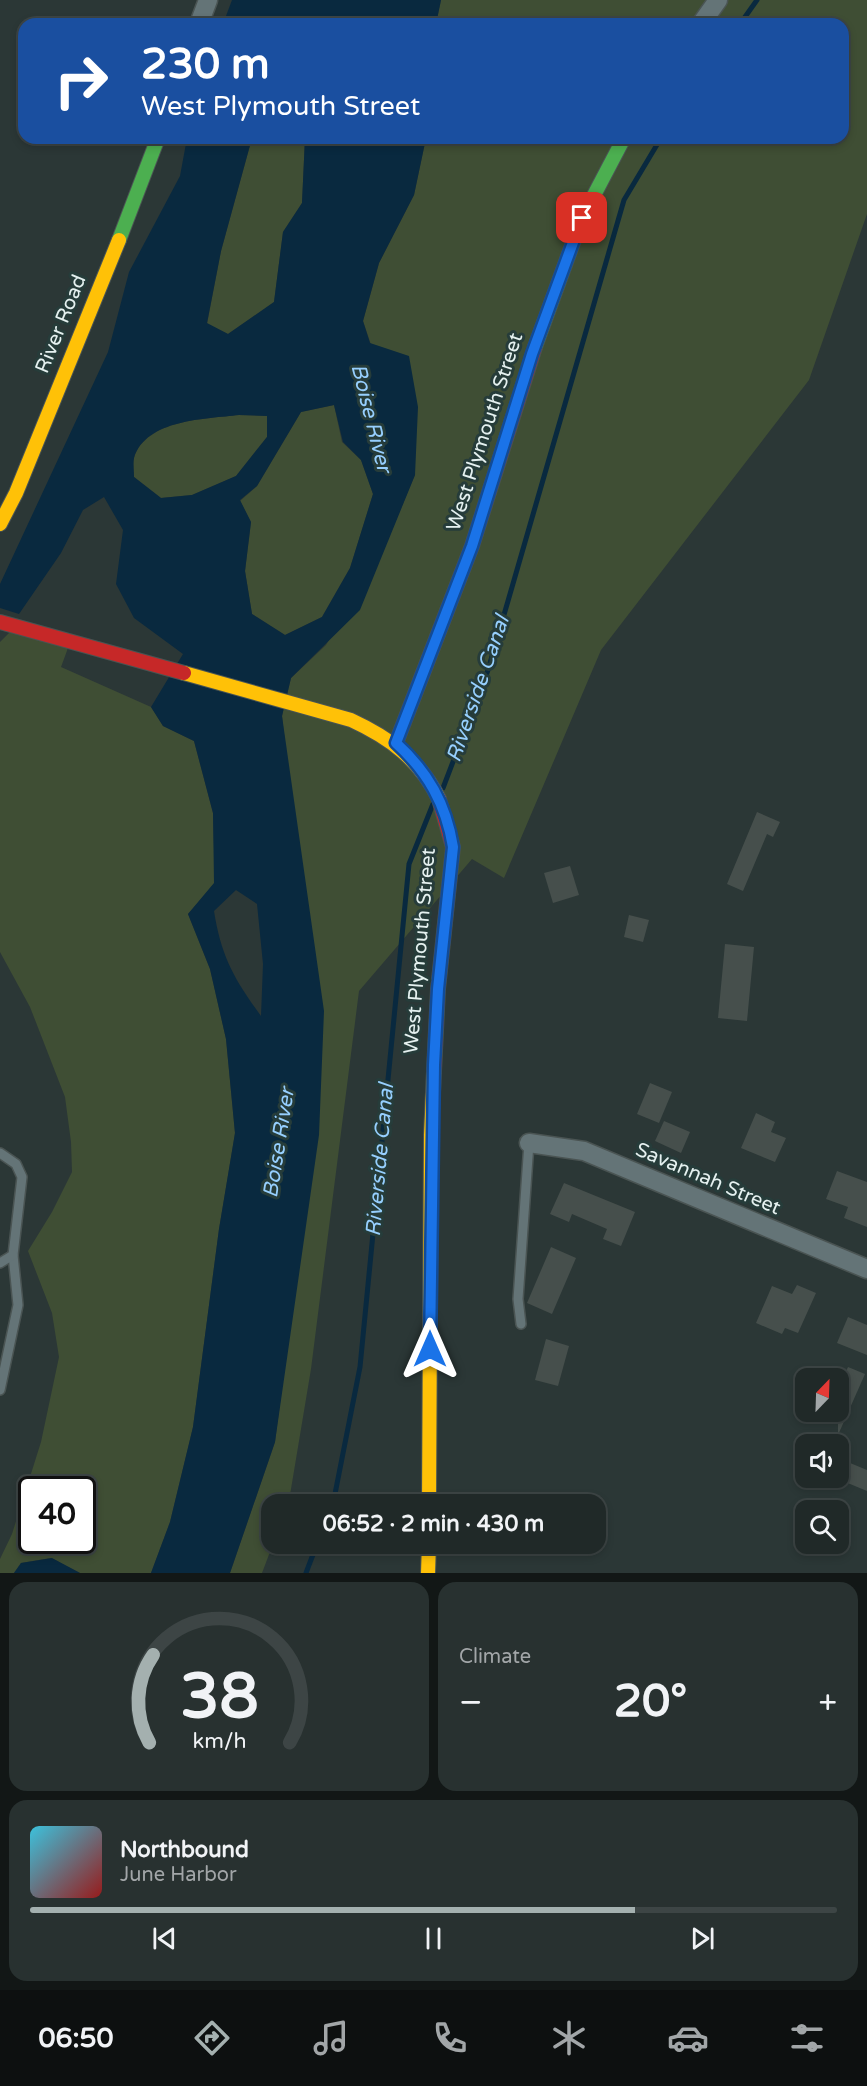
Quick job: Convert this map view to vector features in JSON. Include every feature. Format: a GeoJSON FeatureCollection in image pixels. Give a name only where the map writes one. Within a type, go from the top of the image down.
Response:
{"type":"FeatureCollection","features":[{"type":"Feature","properties":{"kind":"street"},"geometry":{"type":"LineString","coordinates":[[201,18],[208,0]]}},
{"type":"Feature","properties":{"kind":"street"},"geometry":{"type":"LineString","coordinates":[[705,18],[718,0]]}},
{"type":"Feature","properties":{"kind":"street","name":"River Road"},"geometry":{"type":"LineString","coordinates":[[0,524],[16,493],[93,307],[156,144]]}},
{"type":"Feature","properties":{"kind":"street","name":"West Plymouth Street"},"geometry":{"type":"LineString","coordinates":[[396,743],[472,546],[532,354],[582,218],[621,144]]}},
{"type":"Feature","properties":{"kind":"street","name":"West Plymouth Street"},"geometry":{"type":"LineString","coordinates":[[0,622],[351,720],[396,743],[418,763],[434,787],[444,809],[453,847],[438,989],[431,1136],[429,1494]]}},
{"type":"Feature","properties":{"kind":"street","name":"Savannah Street"},"geometry":{"type":"LineString","coordinates":[[529,1143],[584,1151],[867,1269]]}},
{"type":"Feature","properties":{"kind":"street"},"geometry":{"type":"LineString","coordinates":[[428,1573],[429,1554]]}},
{"type":"Feature","properties":{"kind":"lane"},"geometry":{"type":"LineString","coordinates":[[521,1324],[518,1299],[529,1143]]}},
{"type":"Feature","properties":{"kind":"lane"},"geometry":{"type":"LineString","coordinates":[[0,1153],[5,1154],[16,1164],[22,1177],[13,1255],[18,1305],[0,1390]]}},
{"type":"Feature","properties":{"kind":"lane"},"geometry":{"type":"LineString","coordinates":[[0,1263],[13,1255]]}},
{"type":"Feature","properties":{"kind":"green space"},"geometry":{"type":"Polygon","coordinates":[[[441,0],[867,0],[867,214],[809,380],[601,650],[504,878],[472,859],[359,991],[311,1369],[290,1494],[261,1494],[261,1554],[269,1554],[262,1573],[230,1573],[275,1442],[292,1309],[286,753],[282,716],[291,678],[326,645],[388,539],[415,475],[363,321],[379,263],[414,195],[425,144],[849,144],[849,18],[437,18],[441,0]]]}},
{"type":"Feature","properties":{"kind":"green space"},"geometry":{"type":"Polygon","coordinates":[[[250,144],[305,144],[302,203],[283,232],[274,302],[228,334],[207,324],[221,251],[250,144]]]}},
{"type":"Feature","properties":{"kind":"green space"},"geometry":{"type":"Polygon","coordinates":[[[334,405],[342,442],[361,460],[373,494],[350,568],[322,617],[285,635],[252,614],[245,571],[251,522],[240,501],[257,486],[301,412],[334,405]]]}},
{"type":"Feature","properties":{"kind":"green space"},"geometry":{"type":"Polygon","coordinates":[[[239,415],[268,416],[267,437],[236,476],[192,495],[161,498],[134,477],[134,458],[141,445],[151,435],[179,423],[239,415]]]}},
{"type":"Feature","properties":{"kind":"green space"},"geometry":{"type":"Polygon","coordinates":[[[10,632],[68,648],[61,667],[151,707],[163,726],[194,741],[213,813],[215,883],[188,914],[210,969],[226,1039],[235,1133],[219,1229],[193,1427],[170,1522],[151,1573],[80,1573],[51,1558],[21,1563],[14,1573],[0,1573],[0,1559],[18,1515],[18,1554],[96,1554],[96,1476],[30,1476],[41,1442],[59,1357],[52,1313],[28,1251],[52,1212],[72,1172],[71,1142],[65,1097],[30,1007],[0,952],[0,642],[10,632]]]}},
{"type":"Feature","properties":{"kind":"water"},"geometry":{"type":"Polygon","coordinates":[[[232,0],[441,0],[437,18],[225,18],[232,0]]]}},
{"type":"Feature","properties":{"kind":"water","name":"Boise River"},"geometry":{"type":"Polygon","coordinates":[[[186,144],[250,144],[221,251],[207,323],[228,334],[274,302],[283,232],[302,203],[305,144],[425,144],[414,195],[379,263],[363,321],[370,343],[409,356],[418,407],[415,475],[360,610],[291,678],[282,716],[324,1011],[319,1135],[275,1442],[230,1573],[151,1573],[170,1522],[193,1427],[219,1229],[235,1133],[226,1039],[210,969],[188,914],[214,883],[213,813],[194,741],[163,726],[151,707],[183,654],[134,618],[116,584],[123,530],[104,497],[83,510],[61,553],[19,614],[0,608],[0,584],[108,352],[129,272],[180,176],[186,144]],[[334,405],[301,412],[257,486],[240,500],[251,522],[245,571],[252,614],[285,635],[322,617],[350,568],[373,494],[361,460],[343,442],[334,405]],[[239,415],[194,420],[164,428],[151,435],[141,445],[134,458],[134,477],[161,498],[192,495],[236,476],[267,437],[267,416],[239,415]],[[236,890],[214,911],[217,927],[230,966],[261,1016],[263,964],[257,904],[236,890]]]}},
{"type":"Feature","properties":{"kind":"water"},"geometry":{"type":"Polygon","coordinates":[[[52,1558],[80,1573],[14,1573],[21,1563],[52,1558]]]}},
{"type":"Feature","properties":{"kind":"building"},"geometry":{"type":"Polygon","coordinates":[[[757,812],[780,822],[773,837],[767,834],[743,891],[727,884],[757,812]]]}},
{"type":"Feature","properties":{"kind":"building"},"geometry":{"type":"Polygon","coordinates":[[[570,866],[579,895],[553,903],[544,873],[570,866]]]}},
{"type":"Feature","properties":{"kind":"building"},"geometry":{"type":"Polygon","coordinates":[[[629,915],[649,920],[643,942],[624,937],[629,915]]]}},
{"type":"Feature","properties":{"kind":"building"},"geometry":{"type":"Polygon","coordinates":[[[725,944],[754,947],[747,1021],[718,1018],[725,944]]]}},
{"type":"Feature","properties":{"kind":"building"},"geometry":{"type":"Polygon","coordinates":[[[650,1083],[672,1092],[659,1123],[637,1114],[650,1083]]]}},
{"type":"Feature","properties":{"kind":"building"},"geometry":{"type":"Polygon","coordinates":[[[756,1113],[775,1122],[771,1132],[786,1138],[775,1162],[741,1148],[756,1113]]]}},
{"type":"Feature","properties":{"kind":"building"},"geometry":{"type":"Polygon","coordinates":[[[664,1121],[690,1132],[681,1153],[655,1141],[664,1121]]]}},
{"type":"Feature","properties":{"kind":"building"},"geometry":{"type":"Polygon","coordinates":[[[837,1171],[867,1182],[867,1227],[844,1218],[848,1207],[826,1199],[837,1171]]]}},
{"type":"Feature","properties":{"kind":"building"},"geometry":{"type":"Polygon","coordinates":[[[564,1183],[635,1212],[621,1246],[603,1239],[607,1229],[572,1214],[569,1222],[550,1214],[564,1183]]]}},
{"type":"Feature","properties":{"kind":"building"},"geometry":{"type":"Polygon","coordinates":[[[551,1247],[576,1258],[552,1314],[527,1303],[551,1247]]]}},
{"type":"Feature","properties":{"kind":"building"},"geometry":{"type":"Polygon","coordinates":[[[797,1285],[816,1293],[798,1333],[785,1328],[782,1334],[756,1323],[772,1286],[792,1294],[797,1285]]]}},
{"type":"Feature","properties":{"kind":"building"},"geometry":{"type":"Polygon","coordinates":[[[848,1317],[867,1325],[867,1355],[837,1343],[848,1317]]]}},
{"type":"Feature","properties":{"kind":"building"},"geometry":{"type":"Polygon","coordinates":[[[546,1339],[569,1346],[558,1386],[535,1380],[546,1339]]]}},
{"type":"Feature","properties":{"kind":"building"},"geometry":{"type":"Polygon","coordinates":[[[848,1367],[865,1374],[849,1410],[849,1368],[848,1367]]]}},
{"type":"Feature","properties":{"kind":"building"},"geometry":{"type":"Polygon","coordinates":[[[838,1422],[844,1422],[838,1434],[838,1422]]]}},
{"type":"Feature","properties":{"kind":"building"},"geometry":{"type":"Polygon","coordinates":[[[849,1463],[867,1470],[867,1491],[849,1484],[849,1463]]]}},
{"type":"Feature","properties":{"kind":"waterway","name":"Riverside Canal"},"geometry":{"type":"LineString","coordinates":[[744,18],[757,0]]}},
{"type":"Feature","properties":{"kind":"waterway","name":"Riverside Canal"},"geometry":{"type":"LineString","coordinates":[[443,788],[488,670],[624,200],[657,144]]}},
{"type":"Feature","properties":{"kind":"waterway","name":"Riverside Canal"},"geometry":{"type":"LineString","coordinates":[[335,1494],[360,1367],[409,864],[433,804]]}},
{"type":"Feature","properties":{"kind":"waterway","name":"Riverside Canal"},"geometry":{"type":"LineString","coordinates":[[306,1573],[313,1554]]}},
{"type":"Feature","properties":{"kind":"traffic: fast"},"geometry":{"type":"LineString","coordinates":[[119,240],[156,144]]}},
{"type":"Feature","properties":{"kind":"traffic: fast"},"geometry":{"type":"LineString","coordinates":[[535,347],[582,218],[621,144]]}},
{"type":"Feature","properties":{"kind":"traffic: slow"},"geometry":{"type":"LineString","coordinates":[[0,524],[16,493],[119,240]]}},
{"type":"Feature","properties":{"kind":"traffic: slow"},"geometry":{"type":"LineString","coordinates":[[184,673],[351,720],[379,734],[402,752],[423,773],[439,799]]}},
{"type":"Feature","properties":{"kind":"traffic: slow"},"geometry":{"type":"LineString","coordinates":[[429,1494],[431,1135],[434,1071]]}},
{"type":"Feature","properties":{"kind":"traffic: slow"},"geometry":{"type":"LineString","coordinates":[[428,1573],[429,1554]]}},
{"type":"Feature","properties":{"kind":"traffic: jam"},"geometry":{"type":"LineString","coordinates":[[396,743],[472,546],[535,347]]}},
{"type":"Feature","properties":{"kind":"traffic: jam"},"geometry":{"type":"LineString","coordinates":[[0,622],[184,673]]}},
{"type":"Feature","properties":{"kind":"traffic: jam"},"geometry":{"type":"LineString","coordinates":[[434,1071],[438,989],[453,847],[439,799]]}},
{"type":"Feature","properties":{"kind":"route"},"geometry":{"type":"LineString","coordinates":[[430,1349],[431,1136],[434,1065],[438,989],[453,847],[450,826],[434,787],[418,763],[396,743],[472,546],[532,354],[582,218]]}}]}
